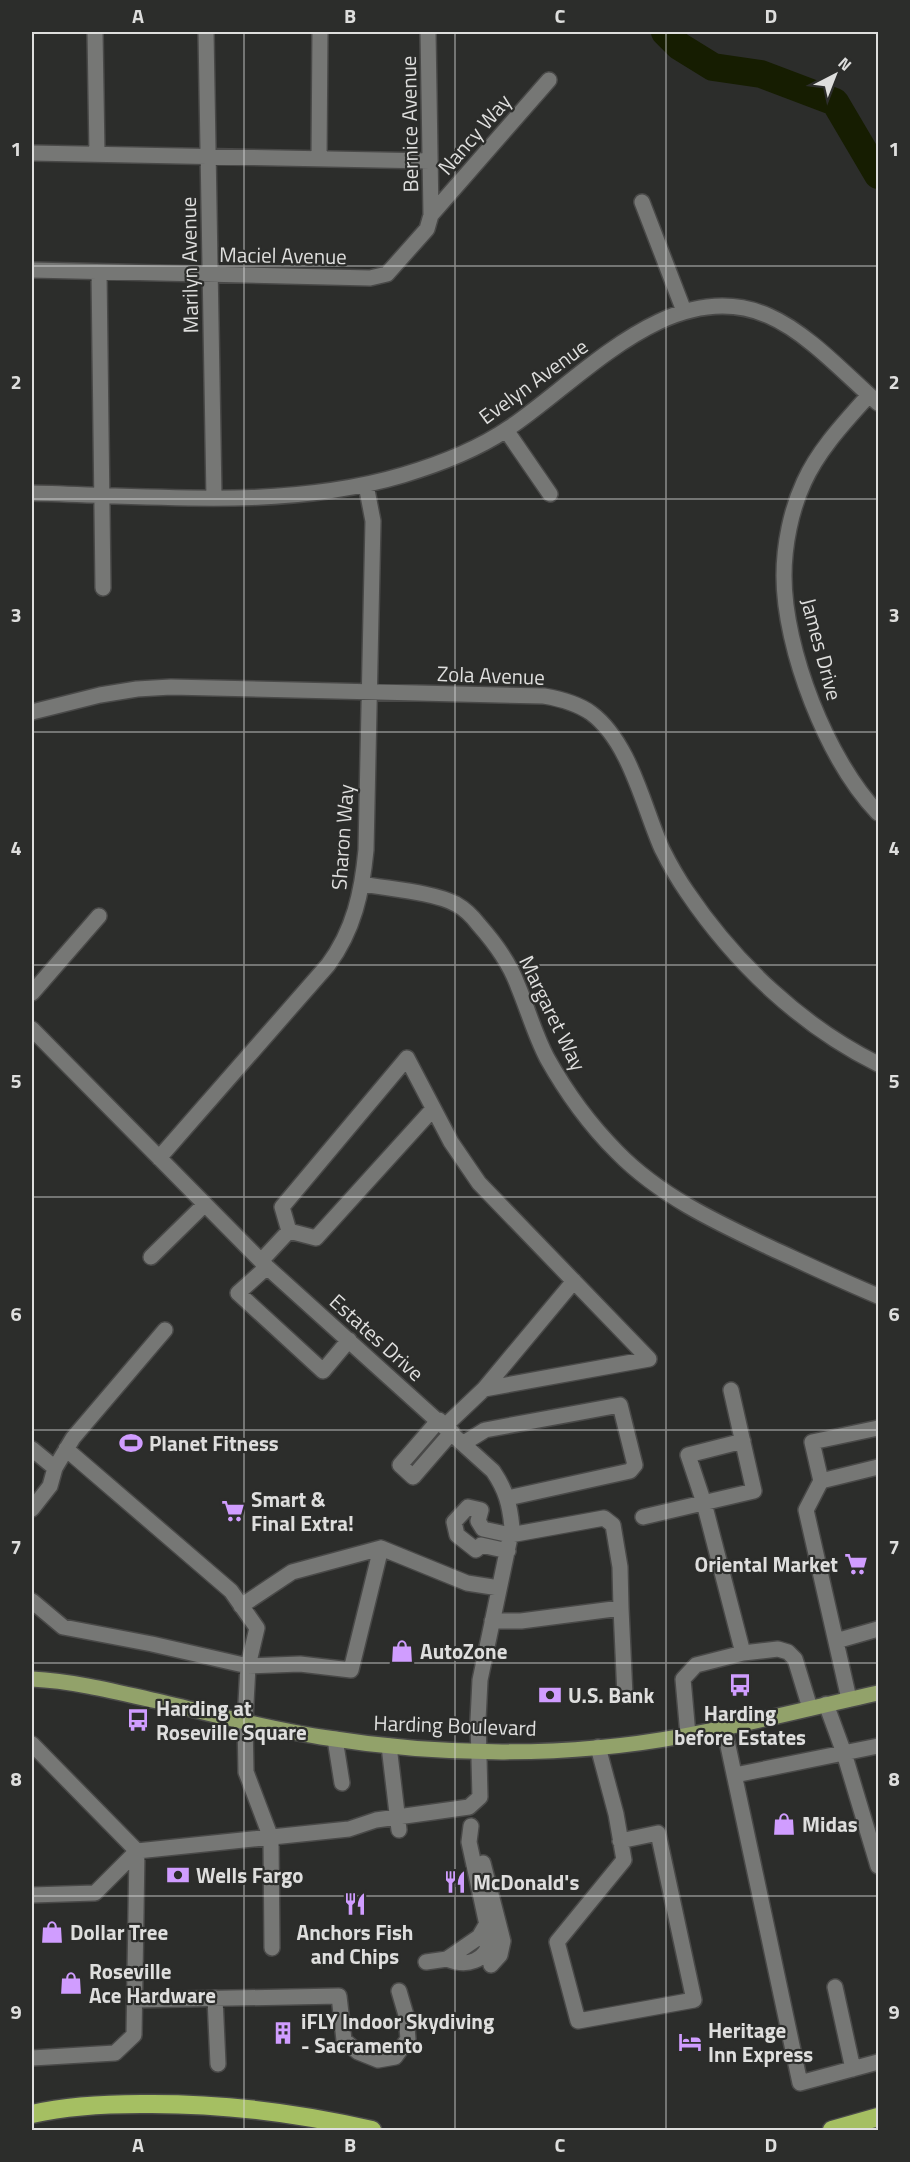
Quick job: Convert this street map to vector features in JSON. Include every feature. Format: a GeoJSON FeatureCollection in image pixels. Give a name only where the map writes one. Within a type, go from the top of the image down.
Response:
{"type":"FeatureCollection","features":[{"type":"Feature","properties":{"kind":"highway"},"geometry":{"type":"LineString","coordinates":[[32,2114],[90,2105],[204,2104],[297,2114],[372,2130]]}},
{"type":"Feature","properties":{"kind":"highway"},"geometry":{"type":"LineString","coordinates":[[832,2130],[879,2117]]}},
{"type":"Feature","properties":{"kind":"main road","name":"Harding Boulevard"},"geometry":{"type":"LineString","coordinates":[[32,1679],[90,1685],[335,1739],[389,1746],[512,1751],[598,1747],[688,1735],[879,1693]]}},
{"type":"Feature","properties":{"kind":"street"},"geometry":{"type":"LineString","coordinates":[[95,32],[97,154]]}},
{"type":"Feature","properties":{"kind":"street","name":"Marilyn Avenue"},"geometry":{"type":"LineString","coordinates":[[206,32],[214,497]]}},
{"type":"Feature","properties":{"kind":"street"},"geometry":{"type":"LineString","coordinates":[[319,159],[320,32]]}},
{"type":"Feature","properties":{"kind":"street","name":"Bernice Avenue"},"geometry":{"type":"LineString","coordinates":[[428,32],[431,215]]}},
{"type":"Feature","properties":{"kind":"street","name":"Nancy Way"},"geometry":{"type":"LineString","coordinates":[[431,215],[549,81]]}},
{"type":"Feature","properties":{"kind":"street"},"geometry":{"type":"LineString","coordinates":[[32,153],[430,161]]}},
{"type":"Feature","properties":{"kind":"street"},"geometry":{"type":"LineString","coordinates":[[642,202],[684,310]]}},
{"type":"Feature","properties":{"kind":"street","name":"Maciel Avenue"},"geometry":{"type":"LineString","coordinates":[[32,270],[370,278],[387,274],[427,229],[431,215]]}},
{"type":"Feature","properties":{"kind":"street"},"geometry":{"type":"LineString","coordinates":[[99,272],[103,588]]}},
{"type":"Feature","properties":{"kind":"street","name":"Evelyn Avenue"},"geometry":{"type":"LineString","coordinates":[[32,493],[272,496],[366,485],[441,463],[506,430],[536,410],[612,350],[684,310],[712,305],[741,307],[769,316],[796,331],[874,399]]}},
{"type":"Feature","properties":{"kind":"street","name":"James Drive"},"geometry":{"type":"LineString","coordinates":[[874,399],[841,426],[819,456],[804,483],[793,513],[786,544],[784,576],[787,610],[794,645],[818,717],[850,778],[879,813]]}},
{"type":"Feature","properties":{"kind":"street"},"geometry":{"type":"LineString","coordinates":[[506,430],[550,494]]}},
{"type":"Feature","properties":{"kind":"street","name":"Sharon Way"},"geometry":{"type":"LineString","coordinates":[[159,1158],[328,965],[341,947],[355,916],[363,884],[366,850],[373,521],[366,485]]}},
{"type":"Feature","properties":{"kind":"street","name":"Zola Avenue"},"geometry":{"type":"LineString","coordinates":[[32,712],[100,695],[171,687],[544,696],[571,702],[590,713],[607,728],[622,751],[663,850],[687,891],[713,928],[742,962],[777,995],[822,1029],[879,1064]]}},
{"type":"Feature","properties":{"kind":"street","name":"Margaret Way"},"geometry":{"type":"LineString","coordinates":[[363,884],[433,896],[456,904],[472,917],[510,968],[547,1057],[570,1095],[594,1128],[619,1154],[651,1181],[716,1222],[879,1296]]}},
{"type":"Feature","properties":{"kind":"street"},"geometry":{"type":"LineString","coordinates":[[32,993],[99,916]]}},
{"type":"Feature","properties":{"kind":"street","name":"Estates Drive"},"geometry":{"type":"LineString","coordinates":[[32,1029],[264,1264],[450,1430],[493,1471],[504,1486],[512,1528],[480,1680],[478,1750],[480,1797],[469,1807]]}},
{"type":"Feature","properties":{"kind":"street"},"geometry":{"type":"LineString","coordinates":[[289,1231],[282,1207],[407,1058],[451,1142],[479,1183],[649,1359],[484,1389]]}},
{"type":"Feature","properties":{"kind":"street"},"geometry":{"type":"LineString","coordinates":[[289,1231],[316,1238],[433,1109]]}},
{"type":"Feature","properties":{"kind":"street"},"geometry":{"type":"LineString","coordinates":[[151,1257],[205,1204]]}},
{"type":"Feature","properties":{"kind":"street"},"geometry":{"type":"LineString","coordinates":[[289,1231],[238,1293],[323,1371],[349,1340]]}},
{"type":"Feature","properties":{"kind":"street"},"geometry":{"type":"LineString","coordinates":[[450,1430],[574,1281]]}},
{"type":"Feature","properties":{"kind":"street"},"geometry":{"type":"LineString","coordinates":[[32,1509],[50,1486],[55,1468],[73,1438],[165,1330]]}},
{"type":"Feature","properties":{"kind":"street"},"geometry":{"type":"LineString","coordinates":[[644,1516],[754,1491],[731,1390]]}},
{"type":"Feature","properties":{"kind":"street"},"geometry":{"type":"LineString","coordinates":[[450,1430],[485,1431],[620,1405],[635,1466],[630,1471],[508,1498]]}},
{"type":"Feature","properties":{"kind":"street"},"geometry":{"type":"LineString","coordinates":[[849,1699],[806,1510],[821,1481],[812,1442],[879,1428]]}},
{"type":"Feature","properties":{"kind":"street"},"geometry":{"type":"LineString","coordinates":[[743,1440],[688,1455],[704,1503],[743,1653]]}},
{"type":"Feature","properties":{"kind":"street"},"geometry":{"type":"LineString","coordinates":[[32,1449],[55,1468]]}},
{"type":"Feature","properties":{"kind":"street"},"geometry":{"type":"LineString","coordinates":[[66,1449],[231,1591],[257,1628],[248,1666],[245,1721],[246,1772],[271,1838],[272,1948]]}},
{"type":"Feature","properties":{"kind":"street"},"geometry":{"type":"LineString","coordinates":[[821,1481],[879,1467]]}},
{"type":"Feature","properties":{"kind":"street"},"geometry":{"type":"LineString","coordinates":[[509,1543],[604,1518],[613,1525],[620,1567],[625,1696]]}},
{"type":"Feature","properties":{"kind":"street"},"geometry":{"type":"LineString","coordinates":[[241,1606],[292,1572],[381,1548],[467,1583],[499,1588]]}},
{"type":"Feature","properties":{"kind":"street"},"geometry":{"type":"LineString","coordinates":[[32,1601],[63,1627],[248,1666],[300,1664],[351,1670],[381,1548]]}},
{"type":"Feature","properties":{"kind":"street"},"geometry":{"type":"LineString","coordinates":[[492,1621],[521,1622],[621,1608]]}},
{"type":"Feature","properties":{"kind":"street"},"geometry":{"type":"LineString","coordinates":[[836,1641],[879,1629]]}},
{"type":"Feature","properties":{"kind":"street"},"geometry":{"type":"LineString","coordinates":[[688,1735],[683,1679],[687,1672],[696,1665],[743,1653],[778,1649],[788,1652],[795,1659],[810,1708]]}},
{"type":"Feature","properties":{"kind":"street"},"geometry":{"type":"LineString","coordinates":[[826,1704],[844,1753],[879,1866]]}},
{"type":"Feature","properties":{"kind":"street"},"geometry":{"type":"LineString","coordinates":[[724,1727],[800,2083],[879,2062]]}},
{"type":"Feature","properties":{"kind":"street"},"geometry":{"type":"LineString","coordinates":[[335,1739],[342,1783]]}},
{"type":"Feature","properties":{"kind":"street"},"geometry":{"type":"LineString","coordinates":[[32,1744],[137,1851],[134,2035],[115,2053],[32,2058]]}},
{"type":"Feature","properties":{"kind":"street"},"geometry":{"type":"LineString","coordinates":[[389,1746],[398,1824]]}},
{"type":"Feature","properties":{"kind":"street"},"geometry":{"type":"LineString","coordinates":[[735,1775],[879,1746]]}},
{"type":"Feature","properties":{"kind":"street"},"geometry":{"type":"LineString","coordinates":[[598,1747],[616,1814],[620,1840],[624,1860],[557,1942],[578,2021],[694,2000],[658,1833],[620,1840]]}},
{"type":"Feature","properties":{"kind":"street"},"geometry":{"type":"LineString","coordinates":[[32,1895],[95,1893],[137,1851],[350,1829],[376,1820],[398,1824],[469,1807],[471,1826],[469,1842],[490,1939],[489,1947],[485,1955],[477,1961],[458,1964],[447,1959],[426,1962]]}},
{"type":"Feature","properties":{"kind":"street"},"geometry":{"type":"LineString","coordinates":[[471,1826],[479,1846],[503,1941],[500,1955],[491,1965]]}},
{"type":"Feature","properties":{"kind":"street"},"geometry":{"type":"LineString","coordinates":[[835,1987],[853,2069]]}},
{"type":"Feature","properties":{"kind":"street"},"geometry":{"type":"LineString","coordinates":[[134,2000],[339,1996],[344,2040],[358,2052],[378,2060],[395,2057],[408,2039],[406,2015],[399,1991]]}},
{"type":"Feature","properties":{"kind":"street"},"geometry":{"type":"LineString","coordinates":[[215,1998],[218,2064]]}},
{"type":"Feature","properties":{"kind":"waterway"},"geometry":{"type":"LineString","coordinates":[[665,32],[679,46],[713,67],[761,74],[835,102],[878,175]]}},
{"type":"Feature","properties":{"kind":"place","name":"Planet Fitness"},"geometry":{"type":"Point","coordinates":[131,1443]}},
{"type":"Feature","properties":{"kind":"place","name":"Smart & Final Extra!"},"geometry":{"type":"Point","coordinates":[233,1511]}},
{"type":"Feature","properties":{"kind":"place","name":"Oriental Market"},"geometry":{"type":"Point","coordinates":[856,1564]}},
{"type":"Feature","properties":{"kind":"place","name":"AutoZone"},"geometry":{"type":"Point","coordinates":[402,1651]}},
{"type":"Feature","properties":{"kind":"place","name":"Harding before Estates"},"geometry":{"type":"Point","coordinates":[740,1685]}},
{"type":"Feature","properties":{"kind":"place","name":"U.S. Bank"},"geometry":{"type":"Point","coordinates":[550,1695]}},
{"type":"Feature","properties":{"kind":"place","name":"Harding at Roseville Square"},"geometry":{"type":"Point","coordinates":[138,1720]}},
{"type":"Feature","properties":{"kind":"place","name":"Midas"},"geometry":{"type":"Point","coordinates":[784,1824]}},
{"type":"Feature","properties":{"kind":"place","name":"Wells Fargo"},"geometry":{"type":"Point","coordinates":[178,1875]}},
{"type":"Feature","properties":{"kind":"place","name":"McDonald's"},"geometry":{"type":"Point","coordinates":[455,1882]}},
{"type":"Feature","properties":{"kind":"place","name":"Anchors Fish and Chips"},"geometry":{"type":"Point","coordinates":[355,1904]}},
{"type":"Feature","properties":{"kind":"place","name":"Dollar Tree"},"geometry":{"type":"Point","coordinates":[52,1932]}},
{"type":"Feature","properties":{"kind":"place","name":"Roseville Ace Hardware"},"geometry":{"type":"Point","coordinates":[71,1983]}},
{"type":"Feature","properties":{"kind":"place","name":"iFLY Indoor Skydiving - Sacramento"},"geometry":{"type":"Point","coordinates":[283,2033]}},
{"type":"Feature","properties":{"kind":"place","name":"Heritage Inn Express"},"geometry":{"type":"Point","coordinates":[690,2042]}}]}
